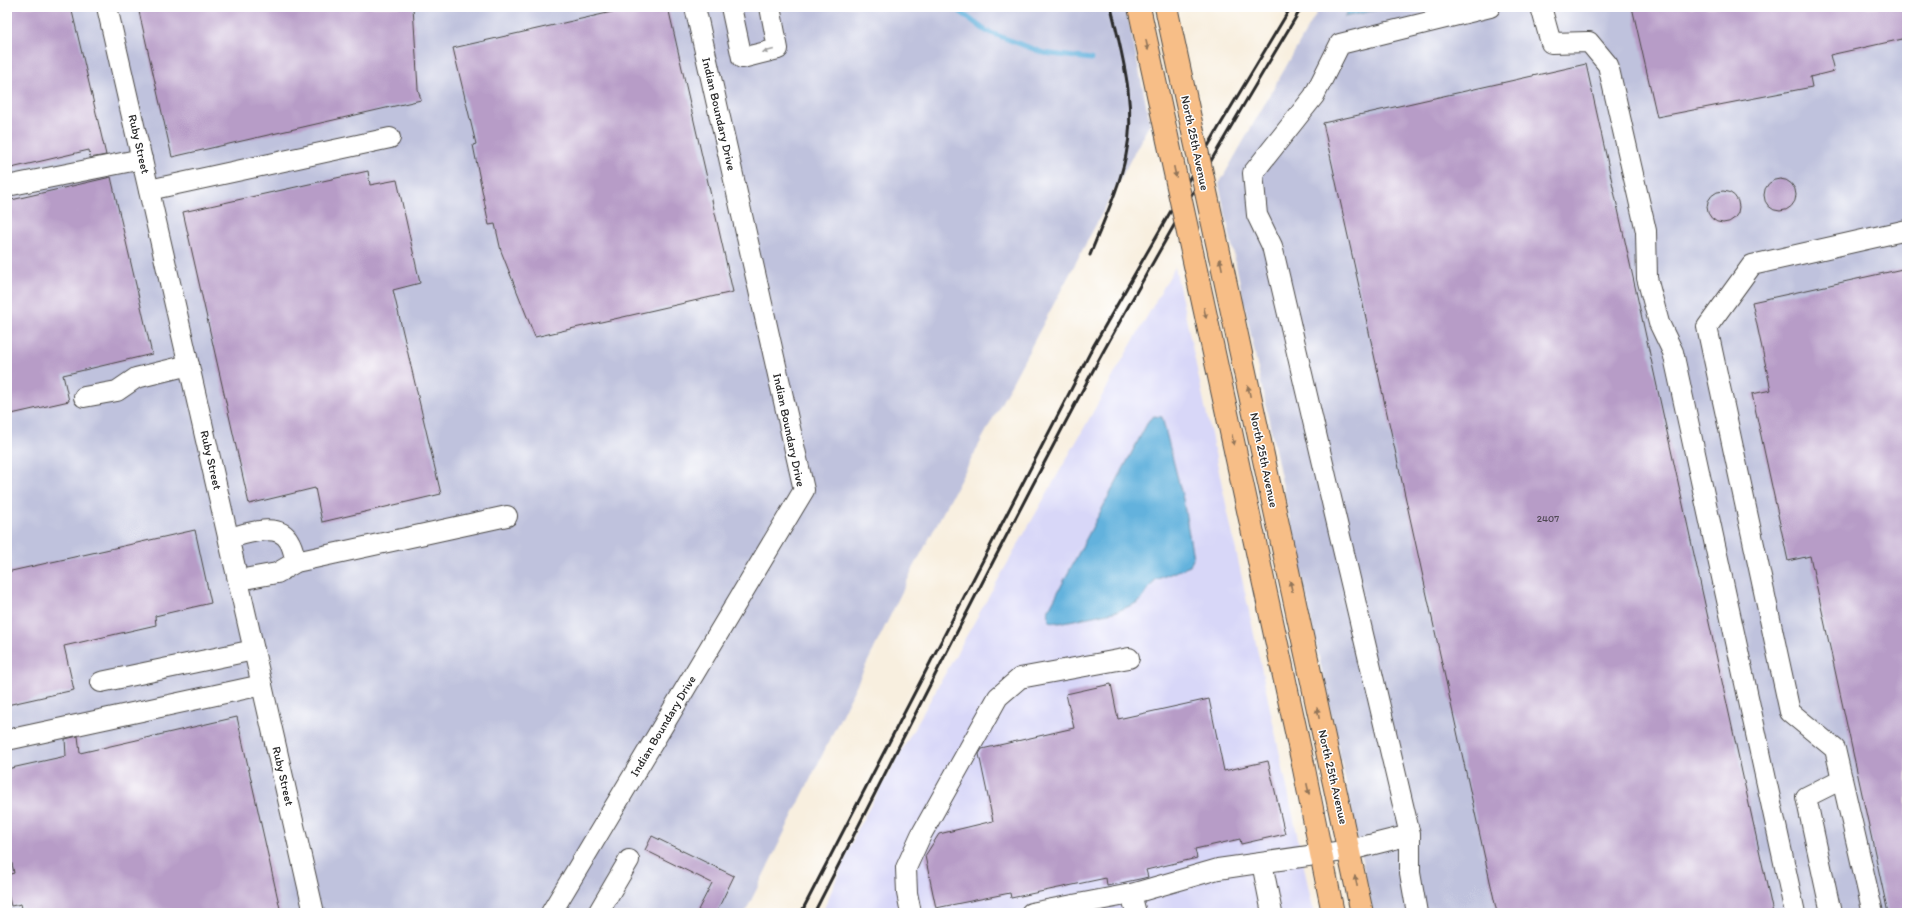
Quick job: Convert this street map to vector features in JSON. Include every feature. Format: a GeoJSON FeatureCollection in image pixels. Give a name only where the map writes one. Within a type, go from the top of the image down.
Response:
{"type":"FeatureCollection","features":[{"type":"Feature","properties":{"kind":"main road"},"geometry":{"type":"LineString","coordinates":[[1139,7],[1322,853],[1333,913]]}},
{"type":"Feature","properties":{"kind":"main road","name":"North 25th Avenue"},"geometry":{"type":"LineString","coordinates":[[1166,7],[1350,850],[1362,913]]}},
{"type":"Feature","properties":{"kind":"street","name":"Ruby Street"},"geometry":{"type":"LineString","coordinates":[[107,7],[314,913]]}},
{"type":"Feature","properties":{"kind":"street","name":"Indian Boundary Drive"},"geometry":{"type":"LineString","coordinates":[[551,913],[804,490],[695,7]]}},
{"type":"Feature","properties":{"kind":"street"},"geometry":{"type":"LineString","coordinates":[[730,7],[742,58],[778,49],[770,7]]}},
{"type":"Feature","properties":{"kind":"street"},"geometry":{"type":"LineString","coordinates":[[1417,913],[1410,873],[1410,835],[1272,246],[1257,215],[1253,173],[1314,96],[1340,44],[1490,7]]}},
{"type":"Feature","properties":{"kind":"street"},"geometry":{"type":"LineString","coordinates":[[1541,7],[1551,43],[1589,42],[1608,65],[1646,231],[1648,278],[1659,323],[1673,352],[1795,913]]}},
{"type":"Feature","properties":{"kind":"street"},"geometry":{"type":"LineString","coordinates":[[149,190],[390,138]]}},
{"type":"Feature","properties":{"kind":"street"},"geometry":{"type":"LineString","coordinates":[[7,186],[142,159]]}},
{"type":"Feature","properties":{"kind":"street"},"geometry":{"type":"LineString","coordinates":[[1873,913],[1835,749],[1790,712],[1707,327],[1752,265],[1907,230]]}},
{"type":"Feature","properties":{"kind":"street"},"geometry":{"type":"LineString","coordinates":[[84,398],[117,391],[136,378],[189,365]]}},
{"type":"Feature","properties":{"kind":"street"},"geometry":{"type":"LineString","coordinates":[[239,580],[277,572],[296,562],[507,516]]}},
{"type":"Feature","properties":{"kind":"street"},"geometry":{"type":"LineString","coordinates":[[229,538],[272,529],[283,532],[290,541],[296,562]]}},
{"type":"Feature","properties":{"kind":"street"},"geometry":{"type":"LineString","coordinates":[[101,682],[254,650]]}},
{"type":"Feature","properties":{"kind":"street"},"geometry":{"type":"LineString","coordinates":[[912,913],[907,893],[906,868],[921,835],[998,697],[1020,678],[1129,658]]}},
{"type":"Feature","properties":{"kind":"street"},"geometry":{"type":"LineString","coordinates":[[7,740],[262,685]]}},
{"type":"Feature","properties":{"kind":"street"},"geometry":{"type":"LineString","coordinates":[[1831,913],[1806,797],[1842,779]]}},
{"type":"Feature","properties":{"kind":"street"},"geometry":{"type":"LineString","coordinates":[[1031,913],[1134,904],[1218,869],[1350,850],[1410,835]]}},
{"type":"Feature","properties":{"kind":"street"},"geometry":{"type":"LineString","coordinates":[[598,913],[629,860]]}},
{"type":"Feature","properties":{"kind":"street"},"geometry":{"type":"LineString","coordinates":[[1262,863],[1272,913]]}},
{"type":"Feature","properties":{"kind":"shaded area"},"geometry":{"type":"Polygon","coordinates":[[[7,7],[1126,7],[1150,123],[914,567],[745,913],[7,913],[7,7]]]}},
{"type":"Feature","properties":{"kind":"shaded area"},"geometry":{"type":"Polygon","coordinates":[[[1320,7],[1907,7],[1907,913],[1373,913],[1219,184],[1320,7]]]}},
{"type":"Feature","properties":{"kind":"shaded area"},"geometry":{"type":"Polygon","coordinates":[[[1175,267],[1314,913],[822,913],[859,826],[1175,267]]]}},
{"type":"Feature","properties":{"kind":"water"},"geometry":{"type":"Polygon","coordinates":[[[1351,7],[1390,7],[1344,17],[1351,7]]]}},
{"type":"Feature","properties":{"kind":"water"},"geometry":{"type":"Polygon","coordinates":[[[1154,416],[1162,417],[1183,499],[1193,558],[1190,566],[1155,580],[1139,602],[1118,611],[1059,623],[1049,621],[1048,611],[1149,420],[1154,416]]]}},
{"type":"Feature","properties":{"kind":"building"},"geometry":{"type":"Polygon","coordinates":[[[7,7],[71,7],[106,155],[90,158],[89,150],[7,169],[7,7]]]}},
{"type":"Feature","properties":{"kind":"building"},"geometry":{"type":"Polygon","coordinates":[[[138,7],[413,7],[418,89],[421,100],[172,157],[138,7]]]}},
{"type":"Feature","properties":{"kind":"building"},"geometry":{"type":"Polygon","coordinates":[[[634,7],[668,7],[733,292],[535,337],[501,251],[495,224],[489,225],[473,145],[476,144],[453,48],[634,7]]]}},
{"type":"Feature","properties":{"kind":"building"},"geometry":{"type":"Polygon","coordinates":[[[1632,7],[1907,7],[1907,38],[1830,55],[1834,71],[1810,77],[1812,87],[1657,117],[1632,7]]]}},
{"type":"Feature","properties":{"kind":"building"},"geometry":{"type":"Polygon","coordinates":[[[1586,64],[1773,913],[1497,913],[1323,123],[1586,64]]]}},
{"type":"Feature","properties":{"kind":"building"},"geometry":{"type":"Polygon","coordinates":[[[368,171],[370,185],[397,180],[420,283],[393,290],[441,494],[322,522],[315,488],[249,504],[183,212],[368,171]]]}},
{"type":"Feature","properties":{"kind":"building"},"geometry":{"type":"Polygon","coordinates":[[[111,177],[152,354],[63,375],[69,401],[7,415],[7,201],[111,177]]]}},
{"type":"Feature","properties":{"kind":"building"},"geometry":{"type":"Polygon","coordinates":[[[1777,179],[1783,179],[1793,186],[1796,195],[1795,201],[1789,208],[1783,211],[1777,211],[1767,204],[1764,198],[1764,192],[1771,182],[1777,179]]]}},
{"type":"Feature","properties":{"kind":"building"},"geometry":{"type":"Polygon","coordinates":[[[1720,191],[1726,191],[1736,198],[1739,207],[1738,213],[1732,220],[1726,223],[1720,223],[1710,216],[1707,210],[1707,204],[1714,194],[1720,191]]]}},
{"type":"Feature","properties":{"kind":"building"},"geometry":{"type":"Polygon","coordinates":[[[1907,268],[1907,913],[1888,913],[1810,556],[1788,561],[1752,394],[1771,390],[1752,302],[1907,268]]]}},
{"type":"Feature","properties":{"kind":"building"},"geometry":{"type":"Polygon","coordinates":[[[195,530],[211,603],[155,616],[156,625],[64,646],[74,690],[7,705],[7,572],[195,530]]]}},
{"type":"Feature","properties":{"kind":"building"},"geometry":{"type":"Polygon","coordinates":[[[1111,684],[1118,719],[1209,699],[1224,771],[1268,761],[1285,834],[1241,844],[1240,839],[1195,849],[1197,858],[1146,870],[1148,877],[1107,886],[1106,878],[1011,898],[1010,893],[936,908],[925,856],[939,834],[993,821],[979,754],[982,749],[1074,728],[1066,694],[1111,684]]]}},
{"type":"Feature","properties":{"kind":"building"},"geometry":{"type":"Polygon","coordinates":[[[237,717],[281,913],[23,913],[21,904],[11,906],[7,889],[7,875],[14,873],[7,841],[7,769],[66,756],[65,739],[78,736],[80,753],[237,717]]]}},
{"type":"Feature","properties":{"kind":"building"},"geometry":{"type":"Polygon","coordinates":[[[652,836],[734,876],[716,913],[705,913],[698,910],[712,883],[645,850],[652,836]]]}},
{"type":"Feature","properties":{"kind":"waterway"},"geometry":{"type":"LineString","coordinates":[[954,7],[986,31],[1044,53],[1091,59]]}},
{"type":"Feature","properties":{"kind":"railway"},"geometry":{"type":"LineString","coordinates":[[1090,255],[1123,168],[1129,136],[1130,118],[1127,80],[1111,7]]}},
{"type":"Feature","properties":{"kind":"railway"},"geometry":{"type":"LineString","coordinates":[[801,913],[1094,345],[1219,127],[1291,7]]}},
{"type":"Feature","properties":{"kind":"railway"},"geometry":{"type":"LineString","coordinates":[[814,913],[993,561],[1103,352],[1151,265],[1302,7]]}}]}
